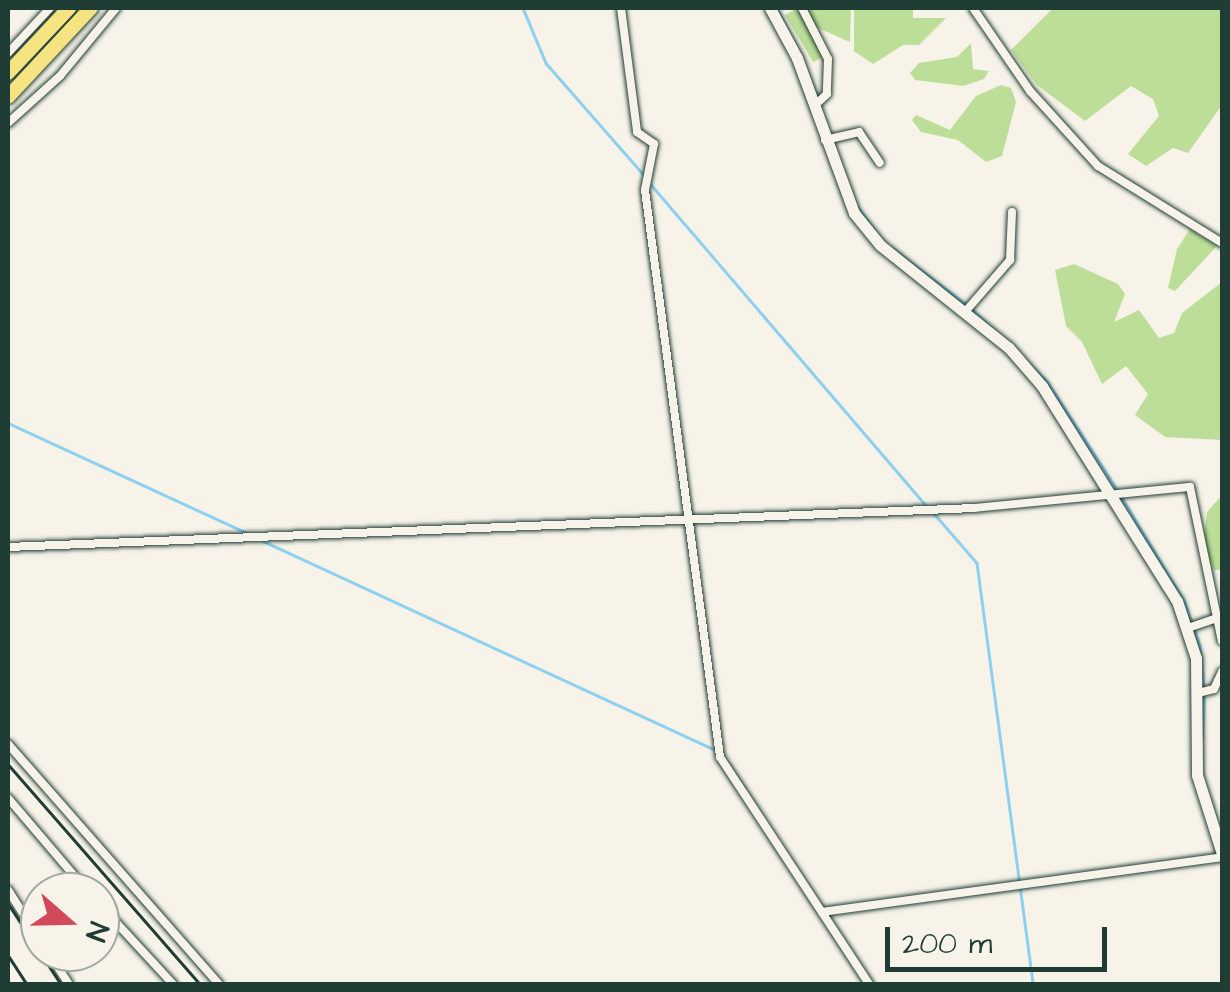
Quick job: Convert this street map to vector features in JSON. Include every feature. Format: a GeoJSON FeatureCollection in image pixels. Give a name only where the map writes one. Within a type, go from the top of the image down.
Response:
{"type":"FeatureCollection","features":[{"type":"Feature","properties":{"kind":"highway"},"geometry":{"type":"LineString","coordinates":[[8,73],[69,8]]}},
{"type":"Feature","properties":{"kind":"highway"},"geometry":{"type":"LineString","coordinates":[[8,98],[91,8]]}},
{"type":"Feature","properties":{"kind":"street"},"geometry":{"type":"LineString","coordinates":[[8,53],[50,8]]}},
{"type":"Feature","properties":{"kind":"street"},"geometry":{"type":"LineString","coordinates":[[8,123],[60,76],[116,8]]}},
{"type":"Feature","properties":{"kind":"street"},"geometry":{"type":"LineString","coordinates":[[620,8],[637,132],[654,144],[645,190],[719,756],[869,984]]}},
{"type":"Feature","properties":{"kind":"street"},"geometry":{"type":"LineString","coordinates":[[787,8],[773,11],[814,106],[844,194],[867,230],[964,312],[1042,386],[1112,496],[1188,628],[1198,692],[1197,775],[1222,856],[822,912]]}},
{"type":"Feature","properties":{"kind":"street"},"geometry":{"type":"LineString","coordinates":[[802,8],[828,59],[827,94],[814,106]]}},
{"type":"Feature","properties":{"kind":"street"},"geometry":{"type":"LineString","coordinates":[[973,8],[1030,90],[1098,166],[1222,243]]}},
{"type":"Feature","properties":{"kind":"street"},"geometry":{"type":"LineString","coordinates":[[825,140],[859,132],[880,163]]}},
{"type":"Feature","properties":{"kind":"street"},"geometry":{"type":"LineString","coordinates":[[964,312],[1010,260],[1012,212]]}},
{"type":"Feature","properties":{"kind":"street"},"geometry":{"type":"LineString","coordinates":[[8,546],[687,520],[1112,496],[1190,487],[1222,641]]}},
{"type":"Feature","properties":{"kind":"street"},"geometry":{"type":"LineString","coordinates":[[1188,628],[1219,617]]}},
{"type":"Feature","properties":{"kind":"street"},"geometry":{"type":"LineString","coordinates":[[1198,692],[1214,689],[1222,672]]}},
{"type":"Feature","properties":{"kind":"street"},"geometry":{"type":"LineString","coordinates":[[8,744],[219,984]]}},
{"type":"Feature","properties":{"kind":"street"},"geometry":{"type":"LineString","coordinates":[[8,798],[71,872]]}},
{"type":"Feature","properties":{"kind":"street"},"geometry":{"type":"LineString","coordinates":[[120,927],[173,984]]}},
{"type":"Feature","properties":{"kind":"green space"},"geometry":{"type":"Polygon","coordinates":[[[797,8],[825,55],[813,62],[785,15],[797,8]]]}},
{"type":"Feature","properties":{"kind":"green space"},"geometry":{"type":"Polygon","coordinates":[[[805,8],[851,8],[850,42],[816,27],[805,8]]]}},
{"type":"Feature","properties":{"kind":"green space"},"geometry":{"type":"Polygon","coordinates":[[[854,8],[913,8],[913,18],[946,18],[919,45],[903,45],[873,64],[854,51],[854,8]]]}},
{"type":"Feature","properties":{"kind":"green space"},"geometry":{"type":"Polygon","coordinates":[[[1053,8],[1222,8],[1222,105],[1188,153],[1173,148],[1146,166],[1128,154],[1159,116],[1153,99],[1131,86],[1085,121],[1037,85],[1011,50],[1053,8]]]}},
{"type":"Feature","properties":{"kind":"green space"},"geometry":{"type":"Polygon","coordinates":[[[971,43],[973,69],[989,71],[984,79],[963,86],[915,80],[910,73],[919,63],[957,57],[971,43]]]}},
{"type":"Feature","properties":{"kind":"green space"},"geometry":{"type":"Polygon","coordinates":[[[1001,85],[1011,88],[1016,102],[1002,156],[986,162],[958,140],[921,132],[912,120],[916,115],[950,130],[976,96],[1001,85]]]}},
{"type":"Feature","properties":{"kind":"green space"},"geometry":{"type":"Polygon","coordinates":[[[1190,229],[1217,246],[1175,291],[1168,288],[1177,249],[1190,229]]]}},
{"type":"Feature","properties":{"kind":"green space"},"geometry":{"type":"Polygon","coordinates":[[[1074,264],[1118,284],[1125,294],[1114,322],[1139,310],[1159,338],[1174,333],[1182,313],[1222,282],[1222,440],[1165,437],[1135,415],[1148,394],[1126,366],[1102,384],[1082,342],[1066,326],[1055,270],[1074,264]]]}},
{"type":"Feature","properties":{"kind":"green space"},"geometry":{"type":"Polygon","coordinates":[[[1222,495],[1222,570],[1214,570],[1203,544],[1207,512],[1222,495]]]}},
{"type":"Feature","properties":{"kind":"waterway"},"geometry":{"type":"LineString","coordinates":[[523,8],[546,63],[644,175]]}},
{"type":"Feature","properties":{"kind":"waterway"},"geometry":{"type":"LineString","coordinates":[[777,8],[818,97]]}},
{"type":"Feature","properties":{"kind":"waterway"},"geometry":{"type":"LineString","coordinates":[[648,181],[926,505]]}},
{"type":"Feature","properties":{"kind":"waterway"},"geometry":{"type":"LineString","coordinates":[[858,207],[874,229]]}},
{"type":"Feature","properties":{"kind":"waterway"},"geometry":{"type":"LineString","coordinates":[[894,249],[967,305]]}},
{"type":"Feature","properties":{"kind":"waterway"},"geometry":{"type":"LineString","coordinates":[[973,310],[1047,381],[1117,489]]}},
{"type":"Feature","properties":{"kind":"waterway"},"geometry":{"type":"LineString","coordinates":[[8,423],[247,533]]}},
{"type":"Feature","properties":{"kind":"waterway"},"geometry":{"type":"LineString","coordinates":[[1121,496],[1185,602],[1200,646],[1204,687]]}},
{"type":"Feature","properties":{"kind":"waterway"},"geometry":{"type":"LineString","coordinates":[[932,511],[977,563],[1033,984]]}},
{"type":"Feature","properties":{"kind":"waterway"},"geometry":{"type":"LineString","coordinates":[[263,541],[714,749]]}},
{"type":"Feature","properties":{"kind":"waterway"},"geometry":{"type":"LineString","coordinates":[[1202,737],[1204,695]]}},
{"type":"Feature","properties":{"kind":"waterway"},"geometry":{"type":"LineString","coordinates":[[721,753],[745,788]]}},
{"type":"Feature","properties":{"kind":"railway"},"geometry":{"type":"LineString","coordinates":[[8,764],[200,984]]}},
{"type":"Feature","properties":{"kind":"railway"},"geometry":{"type":"LineString","coordinates":[[8,903],[61,984]]}},
{"type":"Feature","properties":{"kind":"railway"},"geometry":{"type":"LineString","coordinates":[[8,955],[27,984]]}}]}
